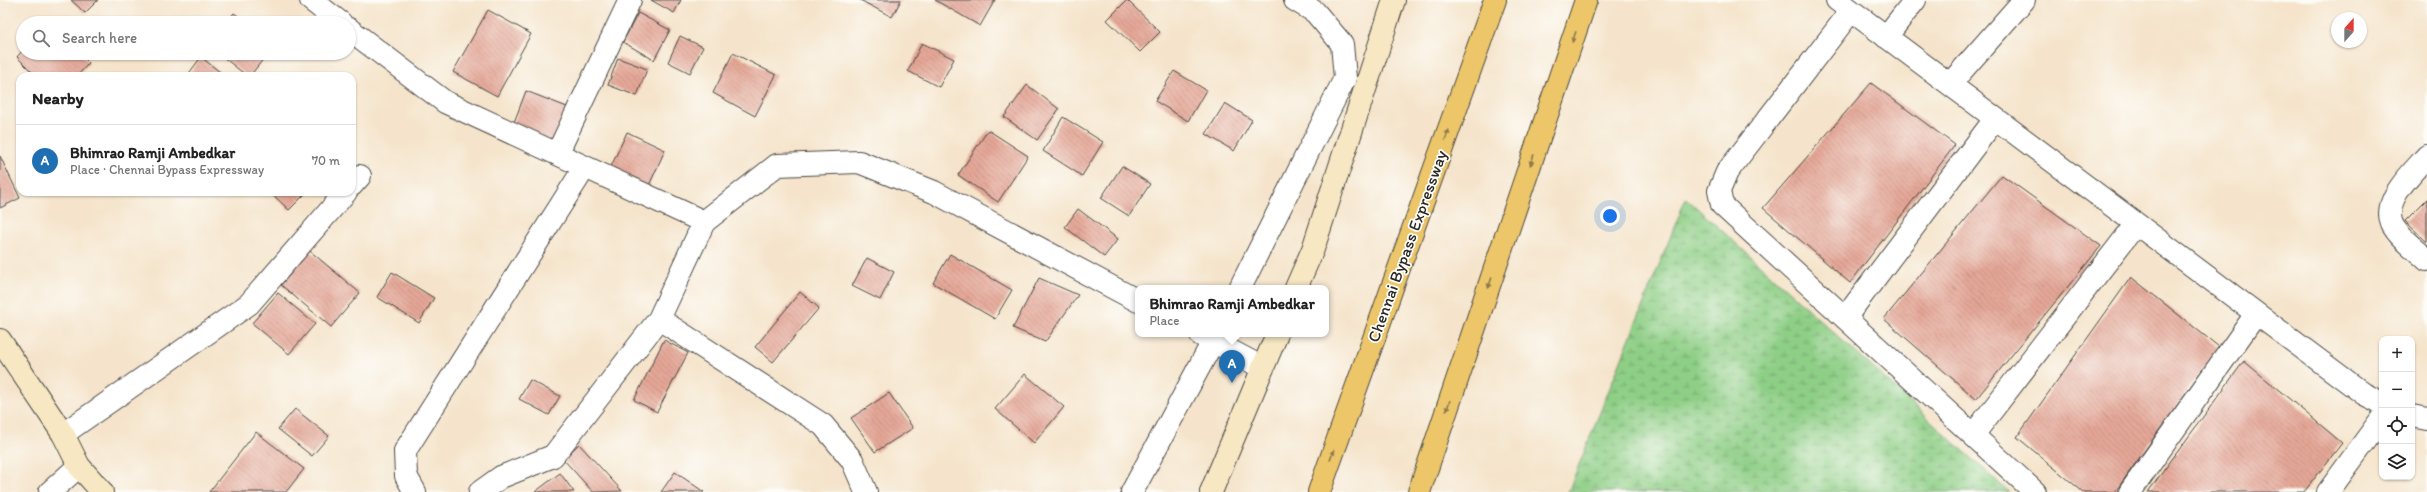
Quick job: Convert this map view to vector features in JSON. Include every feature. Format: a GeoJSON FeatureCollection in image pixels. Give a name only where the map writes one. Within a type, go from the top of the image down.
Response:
{"type":"FeatureCollection","features":[{"type":"Feature","properties":{"kind":"highway","name":"Chennai Bypass Expressway"},"geometry":{"type":"LineString","coordinates":[[1319,492],[1495,0]]}},
{"type":"Feature","properties":{"kind":"highway"},"geometry":{"type":"LineString","coordinates":[[1419,492],[1586,0]]}},
{"type":"Feature","properties":{"kind":"street"},"geometry":{"type":"LineString","coordinates":[[311,0],[332,16]]}},
{"type":"Feature","properties":{"kind":"street"},"geometry":{"type":"LineString","coordinates":[[557,154],[630,0]]}},
{"type":"Feature","properties":{"kind":"street"},"geometry":{"type":"LineString","coordinates":[[1242,285],[1345,78],[1342,44],[1315,12],[1296,0]]}},
{"type":"Feature","properties":{"kind":"street"},"geometry":{"type":"LineString","coordinates":[[1297,285],[1313,248],[1394,0]]}},
{"type":"Feature","properties":{"kind":"street"},"geometry":{"type":"LineString","coordinates":[[1886,36],[1915,0]]}},
{"type":"Feature","properties":{"kind":"street"},"geometry":{"type":"LineString","coordinates":[[1950,84],[2024,0]]}},
{"type":"Feature","properties":{"kind":"street"},"geometry":{"type":"LineString","coordinates":[[2034,492],[1722,205],[1719,191],[1726,172],[1844,5],[2256,314],[2364,394],[2379,402]]}},
{"type":"Feature","properties":{"kind":"street"},"geometry":{"type":"LineString","coordinates":[[356,34],[445,102],[704,222]]}},
{"type":"Feature","properties":{"kind":"street"},"geometry":{"type":"LineString","coordinates":[[1845,318],[1996,119]]}},
{"type":"Feature","properties":{"kind":"street"},"geometry":{"type":"LineString","coordinates":[[2427,156],[2398,191],[2389,210],[2393,225],[2427,260]]}},
{"type":"Feature","properties":{"kind":"street"},"geometry":{"type":"LineString","coordinates":[[480,492],[501,477],[553,456],[658,319],[704,222],[777,165],[859,162],[934,192],[1135,299]]}},
{"type":"Feature","properties":{"kind":"street"},"geometry":{"type":"LineString","coordinates":[[415,492],[406,476],[405,451],[586,167]]}},
{"type":"Feature","properties":{"kind":"street"},"geometry":{"type":"LineString","coordinates":[[63,434],[249,304],[343,196]]}},
{"type":"Feature","properties":{"kind":"street"},"geometry":{"type":"LineString","coordinates":[[1973,435],[2136,224]]}},
{"type":"Feature","properties":{"kind":"street"},"geometry":{"type":"LineString","coordinates":[[2130,492],[2256,314]]}},
{"type":"Feature","properties":{"kind":"street"},"geometry":{"type":"LineString","coordinates":[[658,319],[823,425],[852,460],[866,492]]}},
{"type":"Feature","properties":{"kind":"street"},"geometry":{"type":"LineString","coordinates":[[1132,492],[1210,337]]}},
{"type":"Feature","properties":{"kind":"street"},"geometry":{"type":"LineString","coordinates":[[1212,337],[1263,368]]}},
{"type":"Feature","properties":{"kind":"street"},"geometry":{"type":"LineString","coordinates":[[1211,492],[1276,337]]}},
{"type":"Feature","properties":{"kind":"street"},"geometry":{"type":"LineString","coordinates":[[0,340],[63,434],[79,466],[102,492]]}},
{"type":"Feature","properties":{"kind":"street"},"geometry":{"type":"LineString","coordinates":[[2415,417],[2427,419]]}},
{"type":"Feature","properties":{"kind":"street"},"geometry":{"type":"LineString","coordinates":[[2328,492],[2379,422]]}},
{"type":"Feature","properties":{"kind":"street"},"geometry":{"type":"LineString","coordinates":[[50,492],[79,466]]}},
{"type":"Feature","properties":{"kind":"green space"},"geometry":{"type":"Polygon","coordinates":[[[1686,198],[2009,492],[1568,492],[1686,198]]]}},
{"type":"Feature","properties":{"kind":"building"},"geometry":{"type":"Polygon","coordinates":[[[71,0],[98,0],[85,13],[71,0]]]}},
{"type":"Feature","properties":{"kind":"building"},"geometry":{"type":"Polygon","coordinates":[[[651,0],[681,0],[674,13],[651,0]]]}},
{"type":"Feature","properties":{"kind":"building"},"geometry":{"type":"Polygon","coordinates":[[[860,0],[901,0],[892,17],[860,0]]]}},
{"type":"Feature","properties":{"kind":"building"},"geometry":{"type":"Polygon","coordinates":[[[935,0],[995,0],[980,26],[935,0]]]}},
{"type":"Feature","properties":{"kind":"building"},"geometry":{"type":"Polygon","coordinates":[[[1127,0],[1160,32],[1140,52],[1107,20],[1127,0]]]}},
{"type":"Feature","properties":{"kind":"building"},"geometry":{"type":"Polygon","coordinates":[[[488,10],[531,34],[497,96],[453,72],[488,10]]]}},
{"type":"Feature","properties":{"kind":"building"},"geometry":{"type":"Polygon","coordinates":[[[638,13],[670,30],[654,60],[623,42],[638,13]]]}},
{"type":"Feature","properties":{"kind":"building"},"geometry":{"type":"Polygon","coordinates":[[[680,36],[703,47],[690,73],[668,62],[680,36]]]}},
{"type":"Feature","properties":{"kind":"building"},"geometry":{"type":"Polygon","coordinates":[[[922,43],[954,59],[939,87],[908,71],[922,43]]]}},
{"type":"Feature","properties":{"kind":"building"},"geometry":{"type":"Polygon","coordinates":[[[733,53],[776,75],[755,116],[713,93],[733,53]]]}},
{"type":"Feature","properties":{"kind":"building"},"geometry":{"type":"Polygon","coordinates":[[[618,58],[647,69],[637,96],[608,85],[618,58]]]}},
{"type":"Feature","properties":{"kind":"building"},"geometry":{"type":"Polygon","coordinates":[[[20,60],[86,60],[89,63],[81,72],[32,72],[20,60]]]}},
{"type":"Feature","properties":{"kind":"building"},"geometry":{"type":"Polygon","coordinates":[[[199,60],[205,60],[220,72],[190,72],[199,60]]]}},
{"type":"Feature","properties":{"kind":"building"},"geometry":{"type":"Polygon","coordinates":[[[227,60],[263,60],[253,72],[242,72],[227,60]]]}},
{"type":"Feature","properties":{"kind":"building"},"geometry":{"type":"Polygon","coordinates":[[[1174,71],[1206,90],[1188,121],[1155,101],[1174,71]]]}},
{"type":"Feature","properties":{"kind":"building"},"geometry":{"type":"Polygon","coordinates":[[[1871,83],[1955,145],[1850,283],[1763,208],[1871,83]]]}},
{"type":"Feature","properties":{"kind":"building"},"geometry":{"type":"Polygon","coordinates":[[[1027,85],[1059,109],[1037,140],[1004,117],[1027,85]]]}},
{"type":"Feature","properties":{"kind":"building"},"geometry":{"type":"Polygon","coordinates":[[[526,91],[567,107],[553,142],[513,125],[526,91]]]}},
{"type":"Feature","properties":{"kind":"building"},"geometry":{"type":"Polygon","coordinates":[[[1225,103],[1252,120],[1234,151],[1206,134],[1225,103]]]}},
{"type":"Feature","properties":{"kind":"building"},"geometry":{"type":"Polygon","coordinates":[[[1063,117],[1103,142],[1082,176],[1043,151],[1063,117]]]}},
{"type":"Feature","properties":{"kind":"building"},"geometry":{"type":"Polygon","coordinates":[[[988,130],[1028,156],[998,202],[958,175],[988,130]]]}},
{"type":"Feature","properties":{"kind":"building"},"geometry":{"type":"Polygon","coordinates":[[[627,132],[665,150],[647,190],[608,173],[627,132]]]}},
{"type":"Feature","properties":{"kind":"building"},"geometry":{"type":"Polygon","coordinates":[[[0,156],[16,190],[16,196],[19,196],[20,198],[0,208],[0,156]]]}},
{"type":"Feature","properties":{"kind":"building"},"geometry":{"type":"Polygon","coordinates":[[[1122,166],[1150,184],[1129,216],[1101,198],[1122,166]]]}},
{"type":"Feature","properties":{"kind":"building"},"geometry":{"type":"Polygon","coordinates":[[[2002,175],[2101,246],[1976,399],[1884,319],[2002,175]]]}},
{"type":"Feature","properties":{"kind":"building"},"geometry":{"type":"Polygon","coordinates":[[[274,196],[303,196],[289,210],[274,196]]]}},
{"type":"Feature","properties":{"kind":"building"},"geometry":{"type":"Polygon","coordinates":[[[2427,199],[2427,242],[2405,221],[2427,199]]]}},
{"type":"Feature","properties":{"kind":"building"},"geometry":{"type":"Polygon","coordinates":[[[1078,209],[1118,239],[1104,257],[1065,227],[1078,209]]]}},
{"type":"Feature","properties":{"kind":"building"},"geometry":{"type":"Polygon","coordinates":[[[310,251],[360,293],[331,327],[281,285],[310,251]]]}},
{"type":"Feature","properties":{"kind":"building"},"geometry":{"type":"Polygon","coordinates":[[[950,254],[1012,290],[995,319],[933,283],[950,254]]]}},
{"type":"Feature","properties":{"kind":"building"},"geometry":{"type":"Polygon","coordinates":[[[867,258],[894,272],[880,300],[852,286],[867,258]]]}},
{"type":"Feature","properties":{"kind":"building"},"geometry":{"type":"Polygon","coordinates":[[[392,272],[434,298],[419,323],[377,297],[392,272]]]}},
{"type":"Feature","properties":{"kind":"building"},"geometry":{"type":"Polygon","coordinates":[[[2131,277],[2219,347],[2115,492],[2083,492],[2017,437],[2131,277]]]}},
{"type":"Feature","properties":{"kind":"building"},"geometry":{"type":"Polygon","coordinates":[[[1039,278],[1078,295],[1045,342],[1013,328],[1039,278]]]}},
{"type":"Feature","properties":{"kind":"building"},"geometry":{"type":"Polygon","coordinates":[[[800,292],[819,308],[773,362],[755,347],[800,292]]]}},
{"type":"Feature","properties":{"kind":"building"},"geometry":{"type":"Polygon","coordinates":[[[278,293],[315,324],[289,354],[252,323],[278,293]]]}},
{"type":"Feature","properties":{"kind":"building"},"geometry":{"type":"Polygon","coordinates":[[[664,340],[688,353],[657,412],[634,400],[664,340]]]}},
{"type":"Feature","properties":{"kind":"building"},"geometry":{"type":"Polygon","coordinates":[[[2244,361],[2342,443],[2304,492],[2148,492],[2244,361]]]}},
{"type":"Feature","properties":{"kind":"building"},"geometry":{"type":"Polygon","coordinates":[[[1025,374],[1064,407],[1034,443],[995,409],[1025,374]]]}},
{"type":"Feature","properties":{"kind":"building"},"geometry":{"type":"Polygon","coordinates":[[[530,380],[560,396],[549,415],[519,399],[530,380]]]}},
{"type":"Feature","properties":{"kind":"building"},"geometry":{"type":"Polygon","coordinates":[[[889,393],[913,428],[875,452],[851,418],[889,393]]]}},
{"type":"Feature","properties":{"kind":"building"},"geometry":{"type":"Polygon","coordinates":[[[295,409],[329,436],[312,456],[278,429],[295,409]]]}},
{"type":"Feature","properties":{"kind":"building"},"geometry":{"type":"Polygon","coordinates":[[[256,432],[304,469],[286,492],[209,492],[256,432]]]}},
{"type":"Feature","properties":{"kind":"building"},"geometry":{"type":"Polygon","coordinates":[[[579,444],[622,491],[593,492],[563,459],[579,444]]]}},
{"type":"Feature","properties":{"kind":"building"},"geometry":{"type":"Polygon","coordinates":[[[675,472],[704,492],[661,492],[675,472]]]}},
{"type":"Feature","properties":{"kind":"building"},"geometry":{"type":"Polygon","coordinates":[[[560,473],[574,492],[535,492],[560,473]]]}},
{"type":"Feature","properties":{"kind":"place","name":"Bhimrao Ramji Ambedkar"},"geometry":{"type":"Point","coordinates":[1232,383]}}]}
